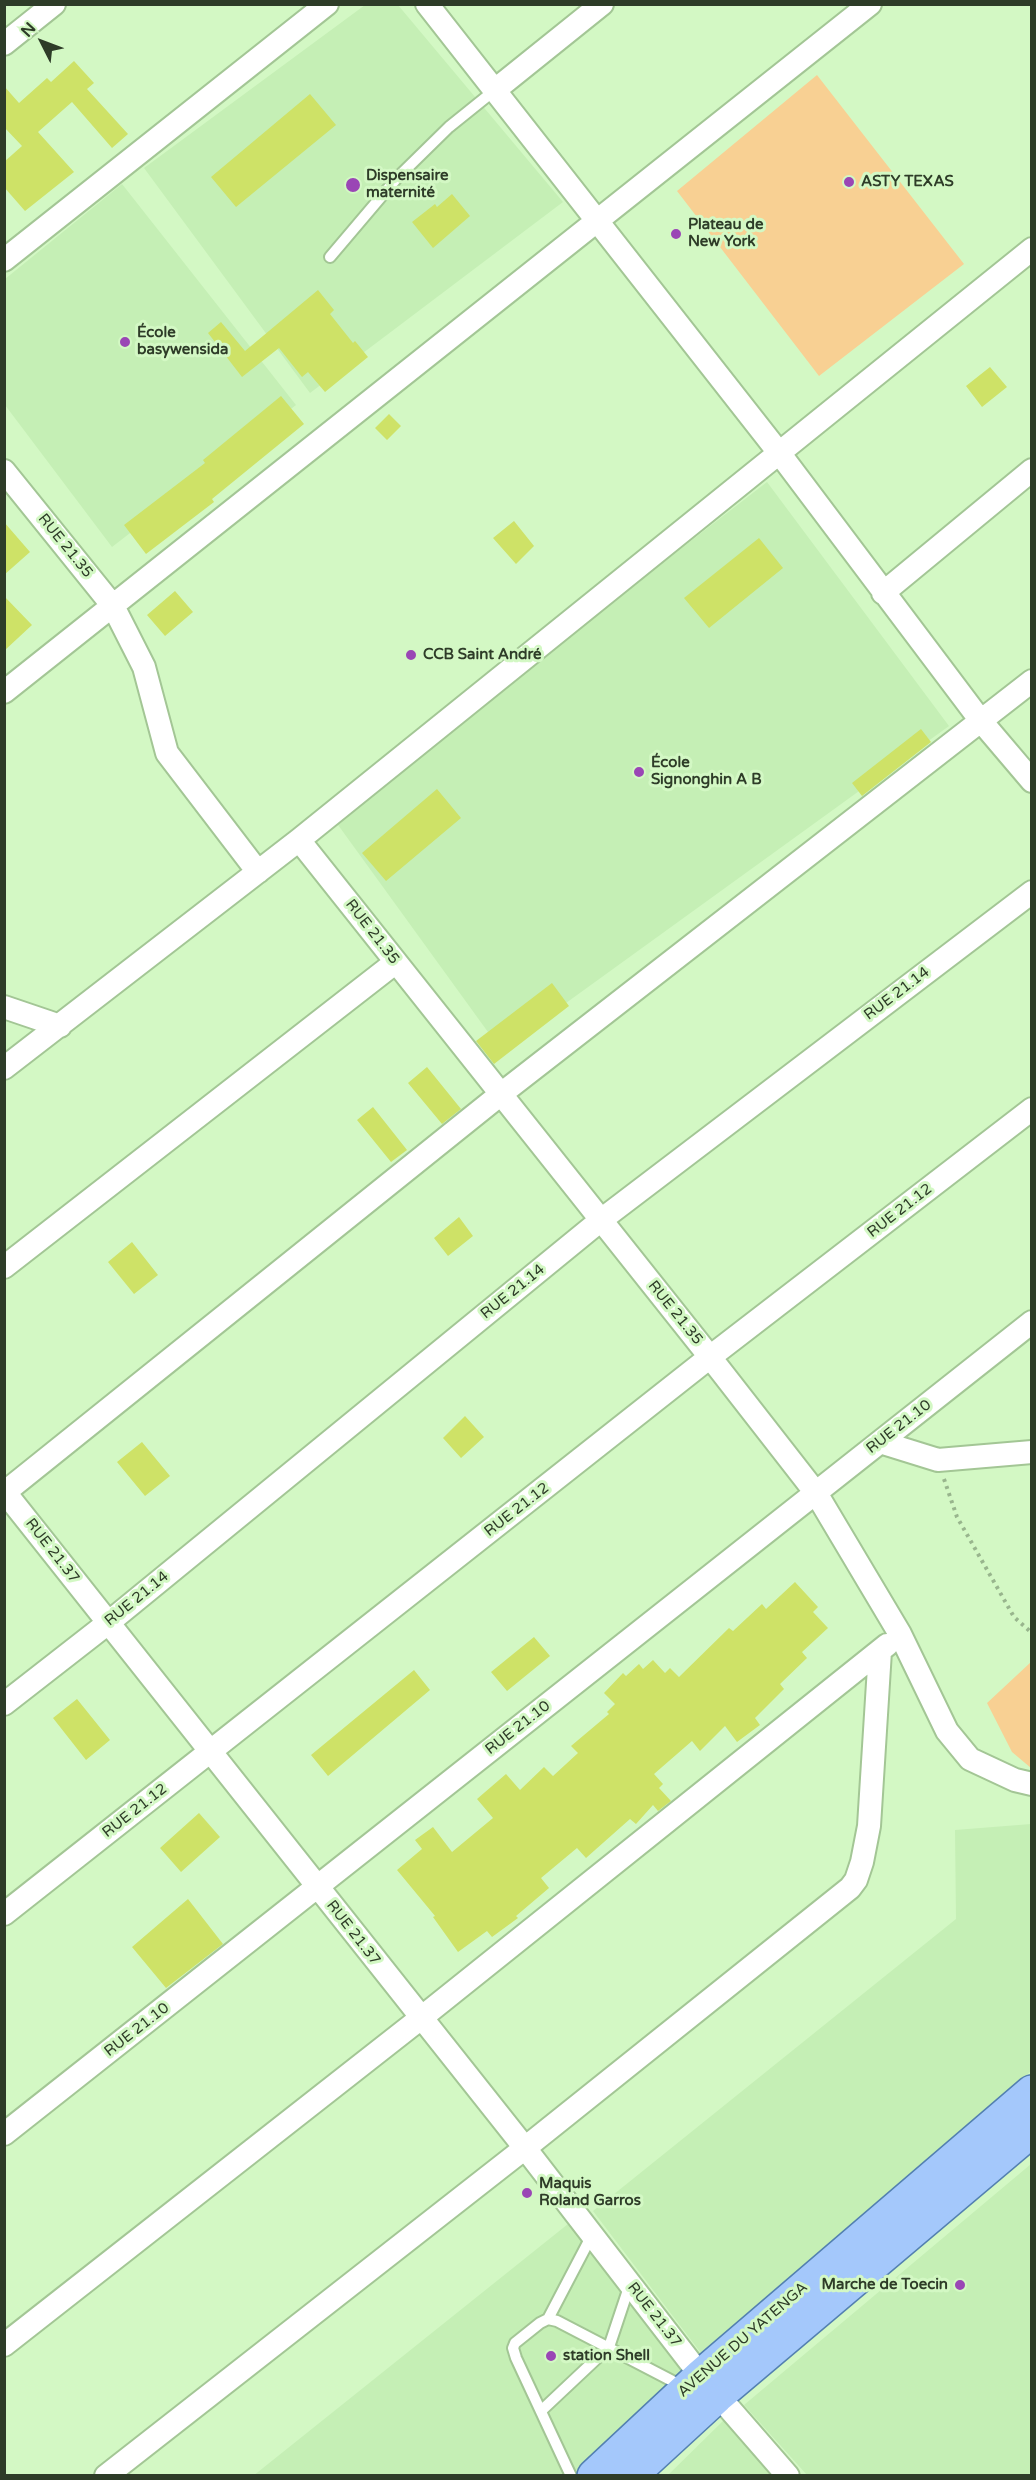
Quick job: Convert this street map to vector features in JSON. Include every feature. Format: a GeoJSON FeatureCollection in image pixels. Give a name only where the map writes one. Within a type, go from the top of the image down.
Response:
{"type":"FeatureCollection","features":[{"type":"Feature","properties":{"kind":"main road","name":"AVENUE DU YATENGA"},"geometry":{"type":"LineString","coordinates":[[630,2475],[702,2387],[1032,2092]]}},
{"type":"Feature","properties":{"kind":"main road","name":"AVENUE DU YATENGA"},"geometry":{"type":"LineString","coordinates":[[594,2475],[702,2387],[1032,2130]]}},
{"type":"Feature","properties":{"kind":"street"},"geometry":{"type":"LineString","coordinates":[[4,44],[54,4]]}},
{"type":"Feature","properties":{"kind":"street"},"geometry":{"type":"LineString","coordinates":[[4,260],[327,4]]}},
{"type":"Feature","properties":{"kind":"street"},"geometry":{"type":"LineString","coordinates":[[427,4],[780,454],[981,721],[1032,781]]}},
{"type":"Feature","properties":{"kind":"street"},"geometry":{"type":"LineString","coordinates":[[495,90],[602,4]]}},
{"type":"Feature","properties":{"kind":"street"},"geometry":{"type":"LineString","coordinates":[[4,692],[870,4]]}},
{"type":"Feature","properties":{"kind":"street"},"geometry":{"type":"LineString","coordinates":[[4,1068],[299,840],[1032,249]]}},
{"type":"Feature","properties":{"kind":"street"},"geometry":{"type":"LineString","coordinates":[[883,593],[1032,470]]}},
{"type":"Feature","properties":{"kind":"street","name":"RUE 21.35"},"geometry":{"type":"LineString","coordinates":[[4,471],[113,606],[144,667],[167,753],[258,872]]}},
{"type":"Feature","properties":{"kind":"street"},"geometry":{"type":"LineString","coordinates":[[5,1492],[501,1094],[1032,681]]}},
{"type":"Feature","properties":{"kind":"street","name":"RUE 21.35"},"geometry":{"type":"LineString","coordinates":[[299,840],[816,1493],[900,1634],[947,1731],[970,1760],[1015,1780],[1032,1784]]}},
{"type":"Feature","properties":{"kind":"street","name":"RUE 21.14"},"geometry":{"type":"LineString","coordinates":[[4,1704],[108,1623],[600,1220],[1032,892]]}},
{"type":"Feature","properties":{"kind":"street"},"geometry":{"type":"LineString","coordinates":[[4,1267],[396,962]]}},
{"type":"Feature","properties":{"kind":"street"},"geometry":{"type":"LineString","coordinates":[[4,1007],[60,1026]]}},
{"type":"Feature","properties":{"kind":"street","name":"RUE 21.12"},"geometry":{"type":"LineString","coordinates":[[4,1914],[710,1357],[1032,1108]]}},
{"type":"Feature","properties":{"kind":"street","name":"RUE 21.10"},"geometry":{"type":"LineString","coordinates":[[4,2134],[1032,1322]]}},
{"type":"Feature","properties":{"kind":"street"},"geometry":{"type":"LineString","coordinates":[[880,1442],[938,1460],[1032,1452]]}},
{"type":"Feature","properties":{"kind":"street","name":"RUE 21.37"},"geometry":{"type":"LineString","coordinates":[[5,1492],[525,2148],[630,2284],[702,2387],[788,2475]]}},
{"type":"Feature","properties":{"kind":"street"},"geometry":{"type":"LineString","coordinates":[[4,2345],[421,2018],[900,1634]]}},
{"type":"Feature","properties":{"kind":"street"},"geometry":{"type":"LineString","coordinates":[[106,2475],[525,2148],[850,1888],[856,1880],[869,1826],[880,1651]]}},
{"type":"Feature","properties":{"kind":"lane"},"geometry":{"type":"LineString","coordinates":[[330,257],[397,178],[449,127],[495,90]]}},
{"type":"Feature","properties":{"kind":"lane"},"geometry":{"type":"LineString","coordinates":[[570,2475],[513,2348],[514,2343],[548,2319],[592,2235]]}},
{"type":"Feature","properties":{"kind":"lane"},"geometry":{"type":"LineString","coordinates":[[542,2410],[609,2347],[630,2284]]}},
{"type":"Feature","properties":{"kind":"lane"},"geometry":{"type":"LineString","coordinates":[[548,2319],[557,2321],[609,2347],[702,2387]]}},
{"type":"Feature","properties":{"kind":"path"},"geometry":{"type":"LineString","coordinates":[[938,1460],[957,1517],[1014,1617],[1032,1633]]}},
{"type":"Feature","properties":{"kind":"shaded area","name":"Dispensaire maternité"},"geometry":{"type":"Polygon","coordinates":[[[365,5],[398,5],[563,202],[310,393],[144,168],[365,5]]]}},
{"type":"Feature","properties":{"kind":"shaded area"},"geometry":{"type":"Polygon","coordinates":[[[817,75],[964,264],[819,376],[677,191],[817,75]]]}},
{"type":"Feature","properties":{"kind":"shaded area","name":"École basywensida"},"geometry":{"type":"Polygon","coordinates":[[[122,184],[296,405],[112,547],[5,405],[5,279],[122,184]]]}},
{"type":"Feature","properties":{"kind":"shaded area","name":"École Signonghin A B"},"geometry":{"type":"Polygon","coordinates":[[[767,482],[949,726],[501,1050],[333,818],[767,482]]]}},
{"type":"Feature","properties":{"kind":"shaded area"},"geometry":{"type":"Polygon","coordinates":[[[1031,1662],[1031,1768],[1012,1752],[987,1703],[1031,1662]]]}},
{"type":"Feature","properties":{"kind":"shaded area"},"geometry":{"type":"Polygon","coordinates":[[[1031,1824],[1031,2071],[704,2357],[593,2211],[956,1919],[955,1830],[1031,1824]]]}},
{"type":"Feature","properties":{"kind":"shaded area","name":"Marche de Toecin"},"geometry":{"type":"Polygon","coordinates":[[[1031,2164],[1031,2475],[807,2475],[744,2405],[1031,2164]]]}},
{"type":"Feature","properties":{"kind":"shaded area"},"geometry":{"type":"Polygon","coordinates":[[[568,2224],[688,2372],[581,2475],[253,2476],[568,2224]]]}},
{"type":"Feature","properties":{"kind":"shaded area"},"geometry":{"type":"Polygon","coordinates":[[[724,2420],[777,2476],[667,2476],[724,2420]]]}},
{"type":"Feature","properties":{"kind":"building"},"geometry":{"type":"Polygon","coordinates":[[[74,61],[94,83],[87,89],[128,134],[112,148],[72,102],[38,132],[74,172],[25,211],[4,187],[4,162],[22,146],[4,127],[4,86],[19,103],[47,78],[51,82],[74,61]]]}},
{"type":"Feature","properties":{"kind":"building"},"geometry":{"type":"Polygon","coordinates":[[[310,94],[336,125],[236,207],[211,177],[310,94]]]}},
{"type":"Feature","properties":{"kind":"building"},"geometry":{"type":"Polygon","coordinates":[[[452,194],[470,216],[433,248],[412,222],[435,204],[437,207],[452,194]]]}},
{"type":"Feature","properties":{"kind":"building"},"geometry":{"type":"Polygon","coordinates":[[[318,290],[334,310],[330,314],[353,343],[355,341],[368,357],[325,392],[308,372],[302,377],[279,348],[242,377],[208,333],[221,322],[245,351],[318,290]]]}},
{"type":"Feature","properties":{"kind":"building"},"geometry":{"type":"Polygon","coordinates":[[[990,367],[1007,387],[982,407],[966,386],[990,367]]]}},
{"type":"Feature","properties":{"kind":"building"},"geometry":{"type":"Polygon","coordinates":[[[281,396],[304,424],[212,499],[214,502],[146,554],[124,525],[205,463],[203,460],[281,396]]]}},
{"type":"Feature","properties":{"kind":"building"},"geometry":{"type":"Polygon","coordinates":[[[389,414],[401,426],[387,440],[375,428],[389,414]]]}},
{"type":"Feature","properties":{"kind":"building"},"geometry":{"type":"Polygon","coordinates":[[[514,521],[534,546],[516,564],[493,538],[514,521]]]}},
{"type":"Feature","properties":{"kind":"building"},"geometry":{"type":"Polygon","coordinates":[[[4,522],[30,552],[4,575],[4,522]]]}},
{"type":"Feature","properties":{"kind":"building"},"geometry":{"type":"Polygon","coordinates":[[[759,538],[783,568],[709,628],[684,598],[759,538]]]}},
{"type":"Feature","properties":{"kind":"building"},"geometry":{"type":"Polygon","coordinates":[[[175,591],[193,612],[165,636],[147,615],[175,591]]]}},
{"type":"Feature","properties":{"kind":"building"},"geometry":{"type":"Polygon","coordinates":[[[4,596],[32,625],[4,651],[4,596]]]}},
{"type":"Feature","properties":{"kind":"building"},"geometry":{"type":"Polygon","coordinates":[[[921,729],[931,742],[862,796],[852,783],[921,729]]]}},
{"type":"Feature","properties":{"kind":"building"},"geometry":{"type":"Polygon","coordinates":[[[437,789],[461,818],[386,881],[362,853],[437,789]]]}},
{"type":"Feature","properties":{"kind":"building"},"geometry":{"type":"Polygon","coordinates":[[[552,983],[569,1006],[494,1064],[476,1041],[552,983]]]}},
{"type":"Feature","properties":{"kind":"building"},"geometry":{"type":"Polygon","coordinates":[[[427,1067],[461,1109],[442,1124],[408,1083],[427,1067]]]}},
{"type":"Feature","properties":{"kind":"building"},"geometry":{"type":"Polygon","coordinates":[[[373,1107],[407,1150],[391,1162],[357,1120],[373,1107]]]}},
{"type":"Feature","properties":{"kind":"building"},"geometry":{"type":"Polygon","coordinates":[[[459,1217],[473,1236],[448,1256],[434,1238],[459,1217]]]}},
{"type":"Feature","properties":{"kind":"building"},"geometry":{"type":"Polygon","coordinates":[[[132,1242],[158,1275],[134,1294],[108,1262],[132,1242]]]}},
{"type":"Feature","properties":{"kind":"building"},"geometry":{"type":"Polygon","coordinates":[[[465,1416],[484,1437],[461,1458],[443,1438],[465,1416]]]}},
{"type":"Feature","properties":{"kind":"building"},"geometry":{"type":"Polygon","coordinates":[[[142,1442],[170,1476],[145,1496],[117,1462],[142,1442]]]}},
{"type":"Feature","properties":{"kind":"building"},"geometry":{"type":"Polygon","coordinates":[[[795,1582],[818,1607],[813,1612],[828,1628],[802,1652],[807,1658],[780,1684],[784,1689],[755,1718],[760,1725],[737,1742],[725,1726],[700,1751],[692,1741],[654,1774],[663,1784],[659,1788],[671,1801],[658,1811],[653,1805],[636,1824],[630,1819],[586,1858],[577,1848],[541,1878],[549,1888],[516,1916],[518,1918],[492,1937],[487,1931],[458,1952],[433,1917],[435,1916],[397,1870],[422,1849],[415,1840],[433,1827],[452,1852],[493,1818],[477,1799],[506,1774],[520,1790],[544,1767],[553,1776],[578,1753],[571,1746],[609,1714],[607,1712],[615,1704],[604,1693],[623,1673],[626,1676],[639,1664],[643,1669],[653,1660],[665,1673],[670,1668],[679,1677],[729,1628],[733,1631],[762,1604],[766,1609],[795,1582]]]}},
{"type":"Feature","properties":{"kind":"building"},"geometry":{"type":"Polygon","coordinates":[[[534,1637],[550,1656],[507,1691],[491,1672],[534,1637]]]}},
{"type":"Feature","properties":{"kind":"building"},"geometry":{"type":"Polygon","coordinates":[[[414,1670],[430,1690],[328,1776],[311,1755],[414,1670]]]}},
{"type":"Feature","properties":{"kind":"building"},"geometry":{"type":"Polygon","coordinates":[[[77,1699],[110,1740],[86,1760],[53,1718],[77,1699]]]}},
{"type":"Feature","properties":{"kind":"building"},"geometry":{"type":"Polygon","coordinates":[[[199,1813],[220,1837],[181,1872],[160,1848],[199,1813]]]}},
{"type":"Feature","properties":{"kind":"building"},"geometry":{"type":"Polygon","coordinates":[[[188,1899],[223,1944],[166,1988],[132,1947],[188,1899]]]}},
{"type":"Feature","properties":{"kind":"place","name":"ASTY TEXAS"},"geometry":{"type":"Point","coordinates":[849,182]}},
{"type":"Feature","properties":{"kind":"place","name":"Dispensaire maternité"},"geometry":{"type":"Point","coordinates":[353,185]}},
{"type":"Feature","properties":{"kind":"place","name":"Plateau de New York"},"geometry":{"type":"Point","coordinates":[676,234]}},
{"type":"Feature","properties":{"kind":"place","name":"École basywensida"},"geometry":{"type":"Point","coordinates":[125,342]}},
{"type":"Feature","properties":{"kind":"place","name":"CCB Saint André"},"geometry":{"type":"Point","coordinates":[411,655]}},
{"type":"Feature","properties":{"kind":"place","name":"École Signonghin A B"},"geometry":{"type":"Point","coordinates":[639,772]}},
{"type":"Feature","properties":{"kind":"place","name":"Maquis Roland Garros"},"geometry":{"type":"Point","coordinates":[527,2193]}},
{"type":"Feature","properties":{"kind":"place","name":"Marche de Toecin"},"geometry":{"type":"Point","coordinates":[960,2285]}},
{"type":"Feature","properties":{"kind":"place","name":"station Shell"},"geometry":{"type":"Point","coordinates":[551,2356]}}]}
